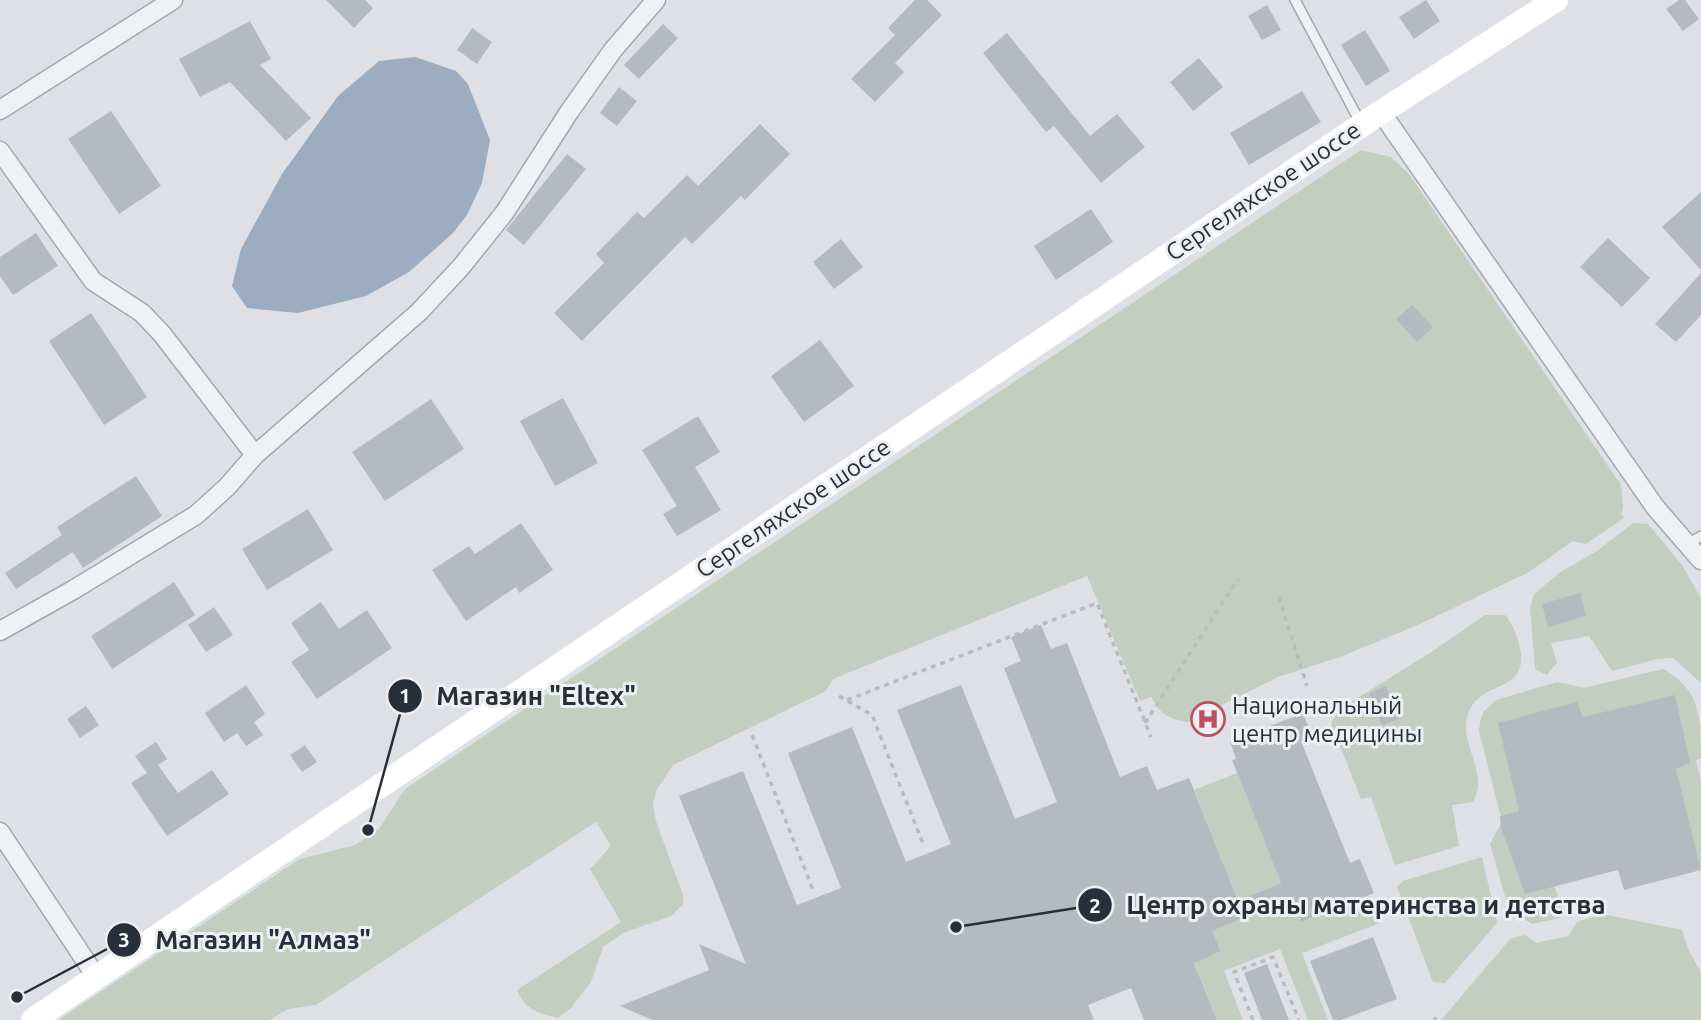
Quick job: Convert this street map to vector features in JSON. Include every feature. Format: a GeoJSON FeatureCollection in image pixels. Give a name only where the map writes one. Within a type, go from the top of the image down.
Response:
{"type":"FeatureCollection","features":[{"type":"Feature","properties":{"kind":"main road","name":"Сергеляхское шоссе"},"geometry":{"type":"LineString","coordinates":[[33,1020],[1371,118],[1556,0]]}},
{"type":"Feature","properties":{"kind":"street"},"geometry":{"type":"LineString","coordinates":[[0,110],[173,0]]}},
{"type":"Feature","properties":{"kind":"street"},"geometry":{"type":"LineString","coordinates":[[0,631],[195,515],[227,488],[255,455],[419,312],[461,267],[505,212],[569,112],[613,50],[656,0]]}},
{"type":"Feature","properties":{"kind":"street"},"geometry":{"type":"LineString","coordinates":[[1371,118],[1656,507],[1695,540],[1701,560]]}},
{"type":"Feature","properties":{"kind":"street"},"geometry":{"type":"LineString","coordinates":[[0,151],[93,281],[142,313],[162,334],[255,455]]}},
{"type":"Feature","properties":{"kind":"street"},"geometry":{"type":"LineString","coordinates":[[0,832],[97,978]]}},
{"type":"Feature","properties":{"kind":"lane"},"geometry":{"type":"LineString","coordinates":[[1295,0],[1371,118]]}},
{"type":"Feature","properties":{"kind":"path"},"geometry":{"type":"LineString","coordinates":[[1145,723],[1238,579]]}},
{"type":"Feature","properties":{"kind":"path"},"geometry":{"type":"LineString","coordinates":[[1279,597],[1307,686]]}},
{"type":"Feature","properties":{"kind":"path"},"geometry":{"type":"LineString","coordinates":[[847,701],[1097,603],[1151,737]]}},
{"type":"Feature","properties":{"kind":"path"},"geometry":{"type":"LineString","coordinates":[[839,696],[872,715],[924,846]]}},
{"type":"Feature","properties":{"kind":"path"},"geometry":{"type":"LineString","coordinates":[[752,735],[813,890]]}},
{"type":"Feature","properties":{"kind":"path"},"geometry":{"type":"LineString","coordinates":[[1253,1020],[1234,972],[1273,957],[1298,1020]]}},
{"type":"Feature","properties":{"kind":"green space"},"geometry":{"type":"Polygon","coordinates":[[[1361,150],[1391,157],[1409,174],[1621,485],[1621,514],[1624,518],[1586,544],[1573,541],[1529,572],[1420,624],[1340,657],[1278,677],[1188,722],[1165,715],[1151,697],[1140,701],[1087,576],[833,679],[826,691],[673,765],[656,791],[653,805],[656,821],[683,895],[683,904],[671,916],[623,933],[603,947],[591,982],[571,1008],[558,1018],[533,1010],[517,990],[621,922],[590,869],[611,846],[596,822],[316,1005],[288,1009],[270,1020],[58,1020],[300,859],[355,845],[379,829],[405,789],[1361,150]]]}},
{"type":"Feature","properties":{"kind":"green space"},"geometry":{"type":"Polygon","coordinates":[[[1633,523],[1648,524],[1682,565],[1701,598],[1701,683],[1673,658],[1657,659],[1612,671],[1589,636],[1551,643],[1557,663],[1547,675],[1535,669],[1530,608],[1534,594],[1559,573],[1597,551],[1633,523]]]}},
{"type":"Feature","properties":{"kind":"green space"},"geometry":{"type":"Polygon","coordinates":[[[1485,615],[1505,615],[1508,619],[1518,639],[1521,663],[1511,680],[1482,695],[1468,714],[1467,736],[1478,780],[1473,802],[1452,805],[1459,846],[1395,865],[1371,797],[1361,799],[1331,723],[1340,709],[1485,615]]]}},
{"type":"Feature","properties":{"kind":"green space"},"geometry":{"type":"Polygon","coordinates":[[[1663,669],[1685,686],[1692,696],[1699,717],[1701,758],[1696,760],[1701,781],[1701,867],[1625,885],[1620,867],[1554,885],[1564,912],[1560,918],[1532,924],[1509,910],[1490,844],[1502,821],[1479,731],[1484,711],[1496,700],[1557,682],[1584,688],[1663,669]]]}},
{"type":"Feature","properties":{"kind":"green space"},"geometry":{"type":"Polygon","coordinates":[[[1237,773],[1281,883],[1238,901],[1194,790],[1237,773]]]}},
{"type":"Feature","properties":{"kind":"green space"},"geometry":{"type":"Polygon","coordinates":[[[1482,857],[1497,923],[1445,983],[1433,982],[1397,887],[1403,881],[1482,857]]]}},
{"type":"Feature","properties":{"kind":"green space"},"geometry":{"type":"Polygon","coordinates":[[[1370,896],[1380,923],[1302,953],[1328,1020],[1308,1020],[1280,949],[1224,971],[1243,1020],[1217,1020],[1186,941],[1209,956],[1221,951],[1212,931],[1292,899],[1301,922],[1370,896]]]}},
{"type":"Feature","properties":{"kind":"green space"},"geometry":{"type":"Polygon","coordinates":[[[1602,914],[1682,930],[1689,951],[1701,972],[1701,1020],[1441,1020],[1510,939],[1525,935],[1536,943],[1568,936],[1577,922],[1602,914]]]}},
{"type":"Feature","properties":{"kind":"water"},"geometry":{"type":"Polygon","coordinates":[[[415,57],[456,71],[468,84],[490,140],[482,183],[467,215],[453,233],[409,272],[366,296],[298,313],[247,308],[232,286],[241,249],[282,174],[338,96],[379,61],[415,57]]]}},
{"type":"Feature","properties":{"kind":"building"},"geometry":{"type":"Polygon","coordinates":[[[326,0],[365,0],[373,8],[354,28],[326,0]]]}},
{"type":"Feature","properties":{"kind":"building"},"geometry":{"type":"Polygon","coordinates":[[[915,0],[927,0],[942,15],[895,63],[904,72],[875,102],[851,79],[895,35],[888,28],[915,0]]]}},
{"type":"Feature","properties":{"kind":"building"},"geometry":{"type":"Polygon","coordinates":[[[1426,0],[1440,21],[1414,39],[1399,17],[1426,0]]]}},
{"type":"Feature","properties":{"kind":"building"},"geometry":{"type":"Polygon","coordinates":[[[1679,0],[1685,0],[1699,19],[1683,31],[1666,9],[1679,0]]]}},
{"type":"Feature","properties":{"kind":"building"},"geometry":{"type":"Polygon","coordinates":[[[1267,5],[1281,30],[1262,40],[1248,16],[1267,5]]]}},
{"type":"Feature","properties":{"kind":"building"},"geometry":{"type":"Polygon","coordinates":[[[250,21],[271,59],[260,65],[311,118],[286,141],[230,82],[200,97],[179,59],[250,21]]]}},
{"type":"Feature","properties":{"kind":"building"},"geometry":{"type":"Polygon","coordinates":[[[663,24],[678,38],[639,79],[624,65],[663,24]]]}},
{"type":"Feature","properties":{"kind":"building"},"geometry":{"type":"Polygon","coordinates":[[[472,28],[492,42],[477,64],[457,50],[472,28]]]}},
{"type":"Feature","properties":{"kind":"building"},"geometry":{"type":"Polygon","coordinates":[[[1365,30],[1390,71],[1366,86],[1341,45],[1365,30]]]}},
{"type":"Feature","properties":{"kind":"building"},"geometry":{"type":"Polygon","coordinates":[[[1007,33],[1090,136],[1117,114],[1145,147],[1101,183],[1054,126],[1046,132],[983,53],[1007,33]]]}},
{"type":"Feature","properties":{"kind":"building"},"geometry":{"type":"Polygon","coordinates":[[[1199,58],[1223,87],[1193,111],[1170,82],[1199,58]]]}},
{"type":"Feature","properties":{"kind":"building"},"geometry":{"type":"Polygon","coordinates":[[[619,87],[637,101],[617,126],[600,113],[619,87]]]}},
{"type":"Feature","properties":{"kind":"building"},"geometry":{"type":"Polygon","coordinates":[[[1302,91],[1321,122],[1249,165],[1230,133],[1302,91]]]}},
{"type":"Feature","properties":{"kind":"building"},"geometry":{"type":"Polygon","coordinates":[[[111,111],[161,186],[119,214],[68,139],[111,111]]]}},
{"type":"Feature","properties":{"kind":"building"},"geometry":{"type":"Polygon","coordinates":[[[760,124],[790,154],[745,200],[741,196],[692,244],[685,237],[582,341],[554,313],[604,263],[596,254],[637,212],[644,218],[687,175],[698,186],[760,124]]]}},
{"type":"Feature","properties":{"kind":"building"},"geometry":{"type":"Polygon","coordinates":[[[567,154],[586,169],[524,245],[506,230],[567,154]]]}},
{"type":"Feature","properties":{"kind":"building"},"geometry":{"type":"Polygon","coordinates":[[[1701,192],[1701,270],[1662,227],[1701,192]]]}},
{"type":"Feature","properties":{"kind":"building"},"geometry":{"type":"Polygon","coordinates":[[[1091,209],[1113,242],[1056,280],[1034,246],[1091,209]]]}},
{"type":"Feature","properties":{"kind":"building"},"geometry":{"type":"Polygon","coordinates":[[[36,233],[58,266],[13,295],[0,276],[0,257],[36,233]]]}},
{"type":"Feature","properties":{"kind":"building"},"geometry":{"type":"Polygon","coordinates":[[[1608,238],[1650,278],[1622,307],[1580,267],[1608,238]]]}},
{"type":"Feature","properties":{"kind":"building"},"geometry":{"type":"Polygon","coordinates":[[[841,239],[863,267],[834,289],[813,262],[841,239]]]}},
{"type":"Feature","properties":{"kind":"building"},"geometry":{"type":"Polygon","coordinates":[[[1701,273],[1701,315],[1676,342],[1655,324],[1701,273]]]}},
{"type":"Feature","properties":{"kind":"building"},"geometry":{"type":"Polygon","coordinates":[[[1412,305],[1433,327],[1417,342],[1396,319],[1412,305]]]}},
{"type":"Feature","properties":{"kind":"building"},"geometry":{"type":"Polygon","coordinates":[[[91,313],[147,397],[104,425],[49,341],[91,313]]]}},
{"type":"Feature","properties":{"kind":"building"},"geometry":{"type":"Polygon","coordinates":[[[820,340],[854,386],[804,422],[771,376],[820,340]]]}},
{"type":"Feature","properties":{"kind":"building"},"geometry":{"type":"Polygon","coordinates":[[[563,398],[598,463],[555,486],[520,421],[563,398]]]}},
{"type":"Feature","properties":{"kind":"building"},"geometry":{"type":"Polygon","coordinates":[[[431,399],[464,449],[385,501],[352,452],[431,399]]]}},
{"type":"Feature","properties":{"kind":"building"},"geometry":{"type":"Polygon","coordinates":[[[698,416],[720,452],[695,467],[721,510],[677,536],[663,514],[677,506],[642,450],[698,416]]]}},
{"type":"Feature","properties":{"kind":"building"},"geometry":{"type":"Polygon","coordinates":[[[136,476],[162,516],[83,568],[73,552],[16,589],[5,573],[62,535],[57,527],[136,476]]]}},
{"type":"Feature","properties":{"kind":"building"},"geometry":{"type":"Polygon","coordinates":[[[308,509],[333,550],[267,590],[242,549],[308,509]]]}},
{"type":"Feature","properties":{"kind":"building"},"geometry":{"type":"Polygon","coordinates":[[[521,523],[553,570],[519,593],[516,587],[466,621],[432,570],[469,546],[475,554],[521,523]]]}},
{"type":"Feature","properties":{"kind":"building"},"geometry":{"type":"Polygon","coordinates":[[[174,582],[195,615],[112,669],[91,636],[174,582]]]}},
{"type":"Feature","properties":{"kind":"building"},"geometry":{"type":"Polygon","coordinates":[[[1580,593],[1586,616],[1548,627],[1542,604],[1580,593]]]}},
{"type":"Feature","properties":{"kind":"building"},"geometry":{"type":"Polygon","coordinates":[[[321,602],[339,629],[367,610],[392,648],[317,699],[291,662],[309,650],[291,623],[321,602]]]}},
{"type":"Feature","properties":{"kind":"building"},"geometry":{"type":"Polygon","coordinates":[[[214,607],[233,635],[206,652],[188,625],[214,607]]]}},
{"type":"Feature","properties":{"kind":"building"},"geometry":{"type":"Polygon","coordinates":[[[1041,625],[1051,649],[1067,643],[1120,777],[1147,766],[1157,790],[1189,778],[1238,901],[1281,883],[1232,760],[1236,759],[1230,742],[1303,713],[1312,736],[1301,741],[1350,863],[1360,859],[1374,893],[1301,922],[1292,899],[1212,931],[1221,951],[1194,963],[1217,1020],[1144,1020],[1131,988],[1088,1005],[1094,1020],[652,1020],[620,1006],[709,970],[699,944],[746,964],[679,796],[743,771],[797,905],[841,888],[788,753],[852,727],[906,862],[951,844],[897,710],[961,685],[1015,819],[1057,802],[1004,668],[1021,661],[1011,637],[1041,625]]]}},
{"type":"Feature","properties":{"kind":"building"},"geometry":{"type":"Polygon","coordinates":[[[246,685],[265,714],[254,722],[263,735],[246,746],[237,733],[224,742],[205,713],[246,685]]]}},
{"type":"Feature","properties":{"kind":"building"},"geometry":{"type":"Polygon","coordinates":[[[1386,686],[1399,719],[1382,725],[1369,693],[1386,686]]]}},
{"type":"Feature","properties":{"kind":"building"},"geometry":{"type":"Polygon","coordinates":[[[1675,695],[1690,763],[1676,769],[1701,870],[1624,890],[1618,870],[1525,894],[1501,828],[1500,816],[1519,811],[1498,723],[1577,702],[1583,717],[1675,695]]]}},
{"type":"Feature","properties":{"kind":"building"},"geometry":{"type":"Polygon","coordinates":[[[86,706],[99,725],[80,738],[67,719],[86,706]]]}},
{"type":"Feature","properties":{"kind":"building"},"geometry":{"type":"Polygon","coordinates":[[[156,742],[167,759],[158,765],[178,793],[212,770],[229,794],[167,836],[131,783],[147,773],[135,756],[156,742]]]}},
{"type":"Feature","properties":{"kind":"building"},"geometry":{"type":"Polygon","coordinates":[[[305,745],[317,762],[302,772],[290,755],[305,745]]]}},
{"type":"Feature","properties":{"kind":"building"},"geometry":{"type":"Polygon","coordinates":[[[1373,937],[1397,999],[1341,1020],[1333,1020],[1310,961],[1373,937]]]}},
{"type":"Feature","properties":{"kind":"building"},"geometry":{"type":"Polygon","coordinates":[[[1267,964],[1289,1020],[1262,1020],[1244,973],[1267,964]]]}},
{"type":"Feature","properties":{"kind":"place","name":"Национальный центр медицины"},"geometry":{"type":"Point","coordinates":[1208,719]}},
{"type":"Feature","properties":{"kind":"place","name":"Магазин \"Eltex\""},"geometry":{"type":"Point","coordinates":[368,830]}},
{"type":"Feature","properties":{"kind":"place","name":"Центр охраны материнства и детства"},"geometry":{"type":"Point","coordinates":[956,927]}},
{"type":"Feature","properties":{"kind":"place","name":"Магазин \"Алмаз\""},"geometry":{"type":"Point","coordinates":[17,997]}}]}
